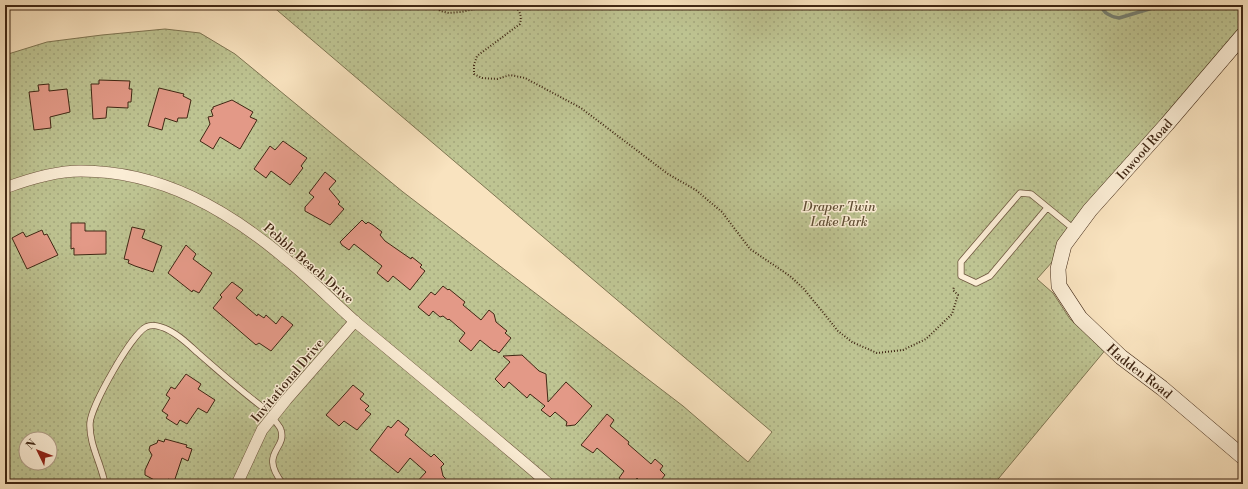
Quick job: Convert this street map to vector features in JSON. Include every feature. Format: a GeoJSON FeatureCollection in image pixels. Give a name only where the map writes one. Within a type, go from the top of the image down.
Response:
{"type":"FeatureCollection","features":[{"type":"Feature","properties":{"kind":"street","name":"Inwood Road"},"geometry":{"type":"LineString","coordinates":[[1058,270],[1064,245],[1090,210],[1167,124],[1243,35]]}},
{"type":"Feature","properties":{"kind":"street","name":"Pebble Beach Drive"},"geometry":{"type":"LineString","coordinates":[[5,188],[32,178],[80,171],[136,175],[194,197],[238,221],[287,260],[355,321],[549,484]]}},
{"type":"Feature","properties":{"kind":"street","name":"Hadden Road"},"geometry":{"type":"LineString","coordinates":[[1058,270],[1059,286],[1080,318],[1121,357],[1162,388],[1243,457]]}},
{"type":"Feature","properties":{"kind":"street","name":"Invitational Drive"},"geometry":{"type":"LineString","coordinates":[[237,484],[262,430],[286,400],[355,321]]}},
{"type":"Feature","properties":{"kind":"lane"},"geometry":{"type":"LineString","coordinates":[[1047,208],[990,276],[976,283],[961,276],[962,262],[1020,193],[1031,194],[1075,230]]}},
{"type":"Feature","properties":{"kind":"lane"},"geometry":{"type":"LineString","coordinates":[[105,484],[90,431],[91,415],[116,367],[131,343],[146,327],[156,326],[178,335],[265,409]]}},
{"type":"Feature","properties":{"kind":"lane"},"geometry":{"type":"LineString","coordinates":[[274,420],[280,428],[282,435],[272,464],[274,472],[283,484]]}},
{"type":"Feature","properties":{"kind":"path"},"geometry":{"type":"LineString","coordinates":[[436,5],[440,11],[449,13],[492,5]]}},
{"type":"Feature","properties":{"kind":"path"},"geometry":{"type":"LineString","coordinates":[[514,5],[520,11],[522,17],[520,24],[477,56],[474,65],[474,74],[482,78],[497,79],[510,75],[525,78],[581,108],[668,174],[696,190],[722,212],[750,249],[790,276],[804,289],[838,331],[852,342],[877,353],[903,350],[926,339],[952,314],[958,295],[953,290],[954,287]]}},
{"type":"Feature","properties":{"kind":"green space","name":"Draper Twin Lake Park"},"geometry":{"type":"Polygon","coordinates":[[[271,5],[1243,5],[1243,47],[1037,279],[1053,293],[1070,319],[1107,348],[994,484],[5,484],[5,55],[47,42],[102,35],[165,29],[200,33],[235,54],[403,192],[683,406],[748,462],[772,432],[271,5]]]}},
{"type":"Feature","properties":{"kind":"building"},"geometry":{"type":"Polygon","coordinates":[[[99,80],[130,81],[129,89],[132,89],[131,102],[128,102],[128,108],[107,107],[106,118],[93,119],[91,84],[99,84],[99,80]]]}},
{"type":"Feature","properties":{"kind":"building"},"geometry":{"type":"Polygon","coordinates":[[[49,84],[49,91],[67,89],[70,112],[50,117],[51,128],[34,130],[29,92],[39,91],[38,85],[49,84]]]}},
{"type":"Feature","properties":{"kind":"building"},"geometry":{"type":"Polygon","coordinates":[[[159,88],[184,94],[183,96],[191,100],[187,118],[178,118],[177,122],[165,118],[162,130],[148,126],[159,88]]]}},
{"type":"Feature","properties":{"kind":"building"},"geometry":{"type":"Polygon","coordinates":[[[232,100],[253,112],[250,117],[257,120],[240,149],[220,137],[213,149],[200,141],[210,124],[208,117],[213,116],[211,110],[213,107],[232,100]]]}},
{"type":"Feature","properties":{"kind":"building"},"geometry":{"type":"Polygon","coordinates":[[[283,141],[307,158],[301,166],[303,168],[290,185],[271,171],[266,178],[254,169],[270,146],[275,150],[283,141]]]}},
{"type":"Feature","properties":{"kind":"building"},"geometry":{"type":"Polygon","coordinates":[[[325,172],[336,181],[329,189],[340,202],[338,204],[344,209],[330,225],[305,211],[305,207],[314,197],[309,193],[325,172]]]}},
{"type":"Feature","properties":{"kind":"building"},"geometry":{"type":"Polygon","coordinates":[[[362,220],[366,224],[368,222],[373,225],[382,232],[380,235],[385,241],[411,259],[412,257],[422,265],[420,267],[425,271],[410,290],[393,276],[388,282],[377,273],[382,266],[354,244],[349,250],[342,245],[340,242],[362,220]]]}},
{"type":"Feature","properties":{"kind":"building"},"geometry":{"type":"Polygon","coordinates":[[[71,223],[85,223],[85,231],[106,231],[106,254],[74,255],[74,248],[71,249],[71,223]]]}},
{"type":"Feature","properties":{"kind":"building"},"geometry":{"type":"Polygon","coordinates":[[[132,227],[145,230],[142,238],[162,246],[153,272],[128,263],[129,260],[124,259],[132,227]]]}},
{"type":"Feature","properties":{"kind":"building"},"geometry":{"type":"Polygon","coordinates":[[[42,230],[44,235],[47,234],[58,255],[27,269],[12,238],[23,232],[26,237],[42,230]]]}},
{"type":"Feature","properties":{"kind":"building"},"geometry":{"type":"Polygon","coordinates":[[[186,245],[196,254],[193,259],[212,273],[199,293],[193,290],[192,292],[168,273],[186,245]]]}},
{"type":"Feature","properties":{"kind":"building"},"geometry":{"type":"Polygon","coordinates":[[[232,282],[243,290],[236,298],[257,316],[258,314],[264,318],[266,315],[276,324],[282,316],[293,325],[271,351],[259,343],[256,345],[213,308],[222,297],[220,295],[232,282]]]}},
{"type":"Feature","properties":{"kind":"building"},"geometry":{"type":"Polygon","coordinates":[[[443,286],[465,302],[463,305],[481,320],[489,310],[494,314],[496,322],[507,331],[505,333],[511,338],[499,353],[480,340],[471,351],[459,341],[465,333],[449,319],[448,320],[443,316],[440,317],[433,311],[429,316],[418,307],[431,292],[435,295],[443,286]]]}},
{"type":"Feature","properties":{"kind":"building"},"geometry":{"type":"Polygon","coordinates":[[[522,355],[539,371],[546,374],[548,402],[566,382],[592,406],[575,425],[566,426],[567,422],[555,412],[550,417],[541,410],[545,406],[530,394],[527,398],[509,382],[504,388],[495,379],[510,362],[503,356],[522,355]]]}},
{"type":"Feature","properties":{"kind":"building"},"geometry":{"type":"Polygon","coordinates":[[[186,374],[201,384],[198,389],[215,400],[207,413],[198,408],[187,424],[180,420],[177,425],[166,418],[168,415],[162,411],[170,398],[166,395],[171,387],[175,389],[186,374]]]}},
{"type":"Feature","properties":{"kind":"building"},"geometry":{"type":"Polygon","coordinates":[[[353,385],[364,394],[360,399],[369,406],[365,410],[371,414],[357,430],[344,421],[339,426],[326,415],[353,385]]]}},
{"type":"Feature","properties":{"kind":"building"},"geometry":{"type":"Polygon","coordinates":[[[607,414],[614,420],[610,426],[629,442],[628,444],[651,464],[655,459],[663,466],[660,470],[665,475],[658,484],[643,484],[637,478],[632,484],[626,484],[619,478],[624,471],[597,448],[593,453],[581,445],[607,414]]]}},
{"type":"Feature","properties":{"kind":"building"},"geometry":{"type":"Polygon","coordinates":[[[398,420],[409,429],[405,435],[431,457],[434,454],[444,464],[441,467],[443,476],[446,479],[441,484],[415,484],[426,472],[410,458],[398,473],[370,450],[388,426],[391,428],[398,420]]]}},
{"type":"Feature","properties":{"kind":"building"},"geometry":{"type":"Polygon","coordinates":[[[165,439],[187,445],[186,447],[192,449],[188,461],[182,458],[174,482],[168,479],[166,484],[162,484],[145,475],[145,470],[152,455],[149,450],[150,446],[157,443],[158,440],[164,442],[165,439]]]}},
{"type":"Feature","properties":{"kind":"waterway"},"geometry":{"type":"LineString","coordinates":[[1101,5],[1108,14],[1119,18],[1156,7],[1172,5]]}}]}
